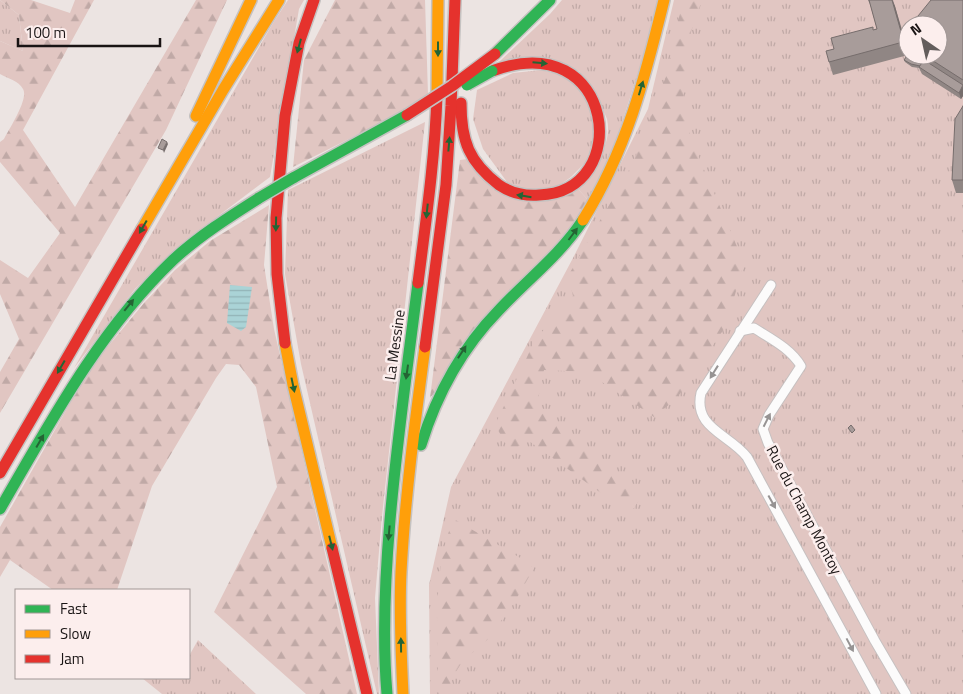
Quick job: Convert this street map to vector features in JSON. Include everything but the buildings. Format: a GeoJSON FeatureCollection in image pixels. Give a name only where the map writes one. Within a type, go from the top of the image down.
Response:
{"type":"FeatureCollection","features":[{"type":"Feature","properties":{"kind":"highway"},"geometry":{"type":"LineString","coordinates":[[168,184],[176,154],[209,91],[251,0]]}},
{"type":"Feature","properties":{"kind":"highway"},"geometry":{"type":"LineString","coordinates":[[0,473],[223,90],[279,0]]}},
{"type":"Feature","properties":{"kind":"highway"},"geometry":{"type":"LineString","coordinates":[[314,0],[299,44],[285,116],[276,218],[277,274],[283,333],[293,385],[367,694]]}},
{"type":"Feature","properties":{"kind":"highway","name":"La Messine"},"geometry":{"type":"LineString","coordinates":[[387,694],[384,594],[396,451],[427,213],[436,122],[438,0]]}},
{"type":"Feature","properties":{"kind":"highway"},"geometry":{"type":"LineString","coordinates":[[0,509],[70,390],[126,309],[147,285],[180,253],[225,218],[258,198],[406,119],[492,71],[519,63],[554,65],[569,72],[585,86],[598,110],[600,120],[600,140],[594,161],[588,170],[571,186],[560,192],[540,197],[517,195],[499,188],[486,177],[475,162],[465,140],[461,116],[456,0]]}},
{"type":"Feature","properties":{"kind":"highway","name":"La Messine"},"geometry":{"type":"LineString","coordinates":[[403,694],[400,587],[408,477],[443,211],[451,122],[456,0]]}},
{"type":"Feature","properties":{"kind":"highway"},"geometry":{"type":"LineString","coordinates":[[406,119],[495,54],[550,0]]}},
{"type":"Feature","properties":{"kind":"highway"},"geometry":{"type":"LineString","coordinates":[[408,477],[443,383],[466,346],[500,308],[565,245],[598,197],[618,156],[634,111],[664,0]]}},
{"type":"Feature","properties":{"kind":"street","name":"Rue du Champ Montoy"},"geometry":{"type":"LineString","coordinates":[[771,285],[701,394],[699,402],[701,416],[705,423],[740,448],[747,457],[876,694]]}},
{"type":"Feature","properties":{"kind":"street","name":"Rue du Champ Montoy"},"geometry":{"type":"LineString","coordinates":[[740,331],[754,328],[795,356],[801,366],[769,415],[763,429],[768,443],[875,641],[906,694]]}},
{"type":"Feature","properties":{"kind":"green space"},"geometry":{"type":"Polygon","coordinates":[[[0,0],[19,15],[23,51],[0,41],[0,0]]]}},
{"type":"Feature","properties":{"kind":"green space"},"geometry":{"type":"Polygon","coordinates":[[[0,0],[31,0],[70,13],[75,0],[94,0],[23,130],[75,207],[196,0],[227,0],[166,130],[0,413],[0,372],[19,339],[0,294],[0,260],[28,278],[60,233],[0,162],[0,142],[4,139],[18,114],[24,94],[19,84],[0,74],[0,41],[23,51],[19,15],[0,0]]]}},
{"type":"Feature","properties":{"kind":"green space"},"geometry":{"type":"Polygon","coordinates":[[[288,0],[304,0],[299,9],[270,177],[185,241],[135,289],[74,368],[273,23],[288,0]]]}},
{"type":"Feature","properties":{"kind":"green space"},"geometry":{"type":"Polygon","coordinates":[[[335,0],[425,0],[428,94],[385,121],[293,167],[304,60],[335,0]]]}},
{"type":"Feature","properties":{"kind":"green space"},"geometry":{"type":"Polygon","coordinates":[[[562,0],[659,0],[652,30],[615,144],[589,201],[578,189],[600,157],[607,139],[607,119],[599,102],[579,71],[500,61],[550,14],[562,0]]]}},
{"type":"Feature","properties":{"kind":"green space"},"geometry":{"type":"Polygon","coordinates":[[[674,0],[963,0],[963,694],[430,694],[429,585],[451,487],[573,258],[648,109],[674,0]]]}},
{"type":"Feature","properties":{"kind":"green space"},"geometry":{"type":"Polygon","coordinates":[[[683,0],[702,0],[691,32],[683,100],[691,139],[744,263],[726,326],[677,398],[654,417],[587,372],[544,370],[537,404],[643,494],[630,514],[529,441],[510,451],[495,425],[535,340],[573,296],[568,276],[633,163],[665,79],[683,0]]]}},
{"type":"Feature","properties":{"kind":"green space"},"geometry":{"type":"Polygon","coordinates":[[[541,70],[562,75],[581,89],[590,105],[594,124],[592,147],[585,163],[571,177],[557,187],[523,190],[507,182],[483,149],[473,119],[477,90],[513,73],[541,70]]]}},
{"type":"Feature","properties":{"kind":"green space"},"geometry":{"type":"Polygon","coordinates":[[[425,122],[382,516],[375,598],[379,694],[377,694],[301,364],[285,274],[288,190],[425,122]]]}},
{"type":"Feature","properties":{"kind":"green space"},"geometry":{"type":"Polygon","coordinates":[[[468,159],[494,190],[578,189],[589,201],[556,248],[430,398],[460,160],[468,159]]]}},
{"type":"Feature","properties":{"kind":"green space"},"geometry":{"type":"Polygon","coordinates":[[[269,205],[264,265],[274,329],[357,694],[306,694],[214,612],[277,487],[256,387],[239,365],[226,364],[152,486],[117,589],[52,589],[10,560],[0,577],[0,527],[90,368],[144,303],[175,270],[210,241],[269,205]]]}},
{"type":"Feature","properties":{"kind":"green space"},"geometry":{"type":"Polygon","coordinates":[[[454,519],[534,568],[514,603],[487,640],[462,662],[452,678],[448,694],[439,694],[437,629],[439,581],[447,538],[454,519]]]}},
{"type":"Feature","properties":{"kind":"green space"},"geometry":{"type":"Polygon","coordinates":[[[198,640],[256,694],[162,694],[143,679],[190,679],[190,654],[198,640]]]}},
{"type":"Feature","properties":{"kind":"water"},"geometry":{"type":"Polygon","coordinates":[[[230,285],[252,287],[246,327],[241,331],[227,323],[230,285]]]}},
{"type":"Feature","properties":{"kind":"traffic: fast"},"geometry":{"type":"LineString","coordinates":[[495,54],[550,0]]}},
{"type":"Feature","properties":{"kind":"traffic: fast"},"geometry":{"type":"LineString","coordinates":[[467,85],[492,71]]}},
{"type":"Feature","properties":{"kind":"traffic: fast"},"geometry":{"type":"LineString","coordinates":[[293,178],[407,115]]}},
{"type":"Feature","properties":{"kind":"traffic: fast"},"geometry":{"type":"LineString","coordinates":[[259,198],[293,178]]}},
{"type":"Feature","properties":{"kind":"traffic: fast"},"geometry":{"type":"LineString","coordinates":[[0,509],[78,378],[122,316],[146,287],[193,243],[259,198]]}},
{"type":"Feature","properties":{"kind":"traffic: fast"},"geometry":{"type":"LineString","coordinates":[[421,445],[443,390],[473,340],[499,310],[564,245],[583,220]]}},
{"type":"Feature","properties":{"kind":"traffic: fast"},"geometry":{"type":"LineString","coordinates":[[387,694],[384,629],[388,542],[399,431],[418,283]]}},
{"type":"Feature","properties":{"kind":"traffic: slow"},"geometry":{"type":"LineString","coordinates":[[196,116],[251,0]]}},
{"type":"Feature","properties":{"kind":"traffic: slow"},"geometry":{"type":"LineString","coordinates":[[142,229],[223,90],[279,0]]}},
{"type":"Feature","properties":{"kind":"traffic: slow"},"geometry":{"type":"LineString","coordinates":[[437,95],[438,0]]}},
{"type":"Feature","properties":{"kind":"traffic: slow"},"geometry":{"type":"LineString","coordinates":[[583,220],[598,194],[623,141],[641,86],[664,0]]}},
{"type":"Feature","properties":{"kind":"traffic: slow"},"geometry":{"type":"LineString","coordinates":[[285,343],[293,385],[332,548]]}},
{"type":"Feature","properties":{"kind":"traffic: slow"},"geometry":{"type":"LineString","coordinates":[[403,694],[400,603],[401,572],[405,516],[425,347]]}},
{"type":"Feature","properties":{"kind":"traffic: jam"},"geometry":{"type":"LineString","coordinates":[[285,343],[277,274],[276,218],[285,116],[299,43],[314,0]]}},
{"type":"Feature","properties":{"kind":"traffic: jam"},"geometry":{"type":"LineString","coordinates":[[425,347],[446,185],[455,0]]}},
{"type":"Feature","properties":{"kind":"traffic: jam"},"geometry":{"type":"LineString","coordinates":[[407,115],[452,86],[495,54]]}},
{"type":"Feature","properties":{"kind":"traffic: jam"},"geometry":{"type":"LineString","coordinates":[[461,103],[463,129],[469,150],[480,168],[504,188],[519,193],[539,195],[569,187],[589,168],[599,143],[598,115],[586,89],[565,71],[534,63],[492,71]]}},
{"type":"Feature","properties":{"kind":"traffic: jam"},"geometry":{"type":"LineString","coordinates":[[418,283],[432,166],[437,95]]}},
{"type":"Feature","properties":{"kind":"traffic: jam"},"geometry":{"type":"LineString","coordinates":[[0,473],[142,229]]}},
{"type":"Feature","properties":{"kind":"traffic: jam"},"geometry":{"type":"LineString","coordinates":[[332,548],[367,694]]}}]}
